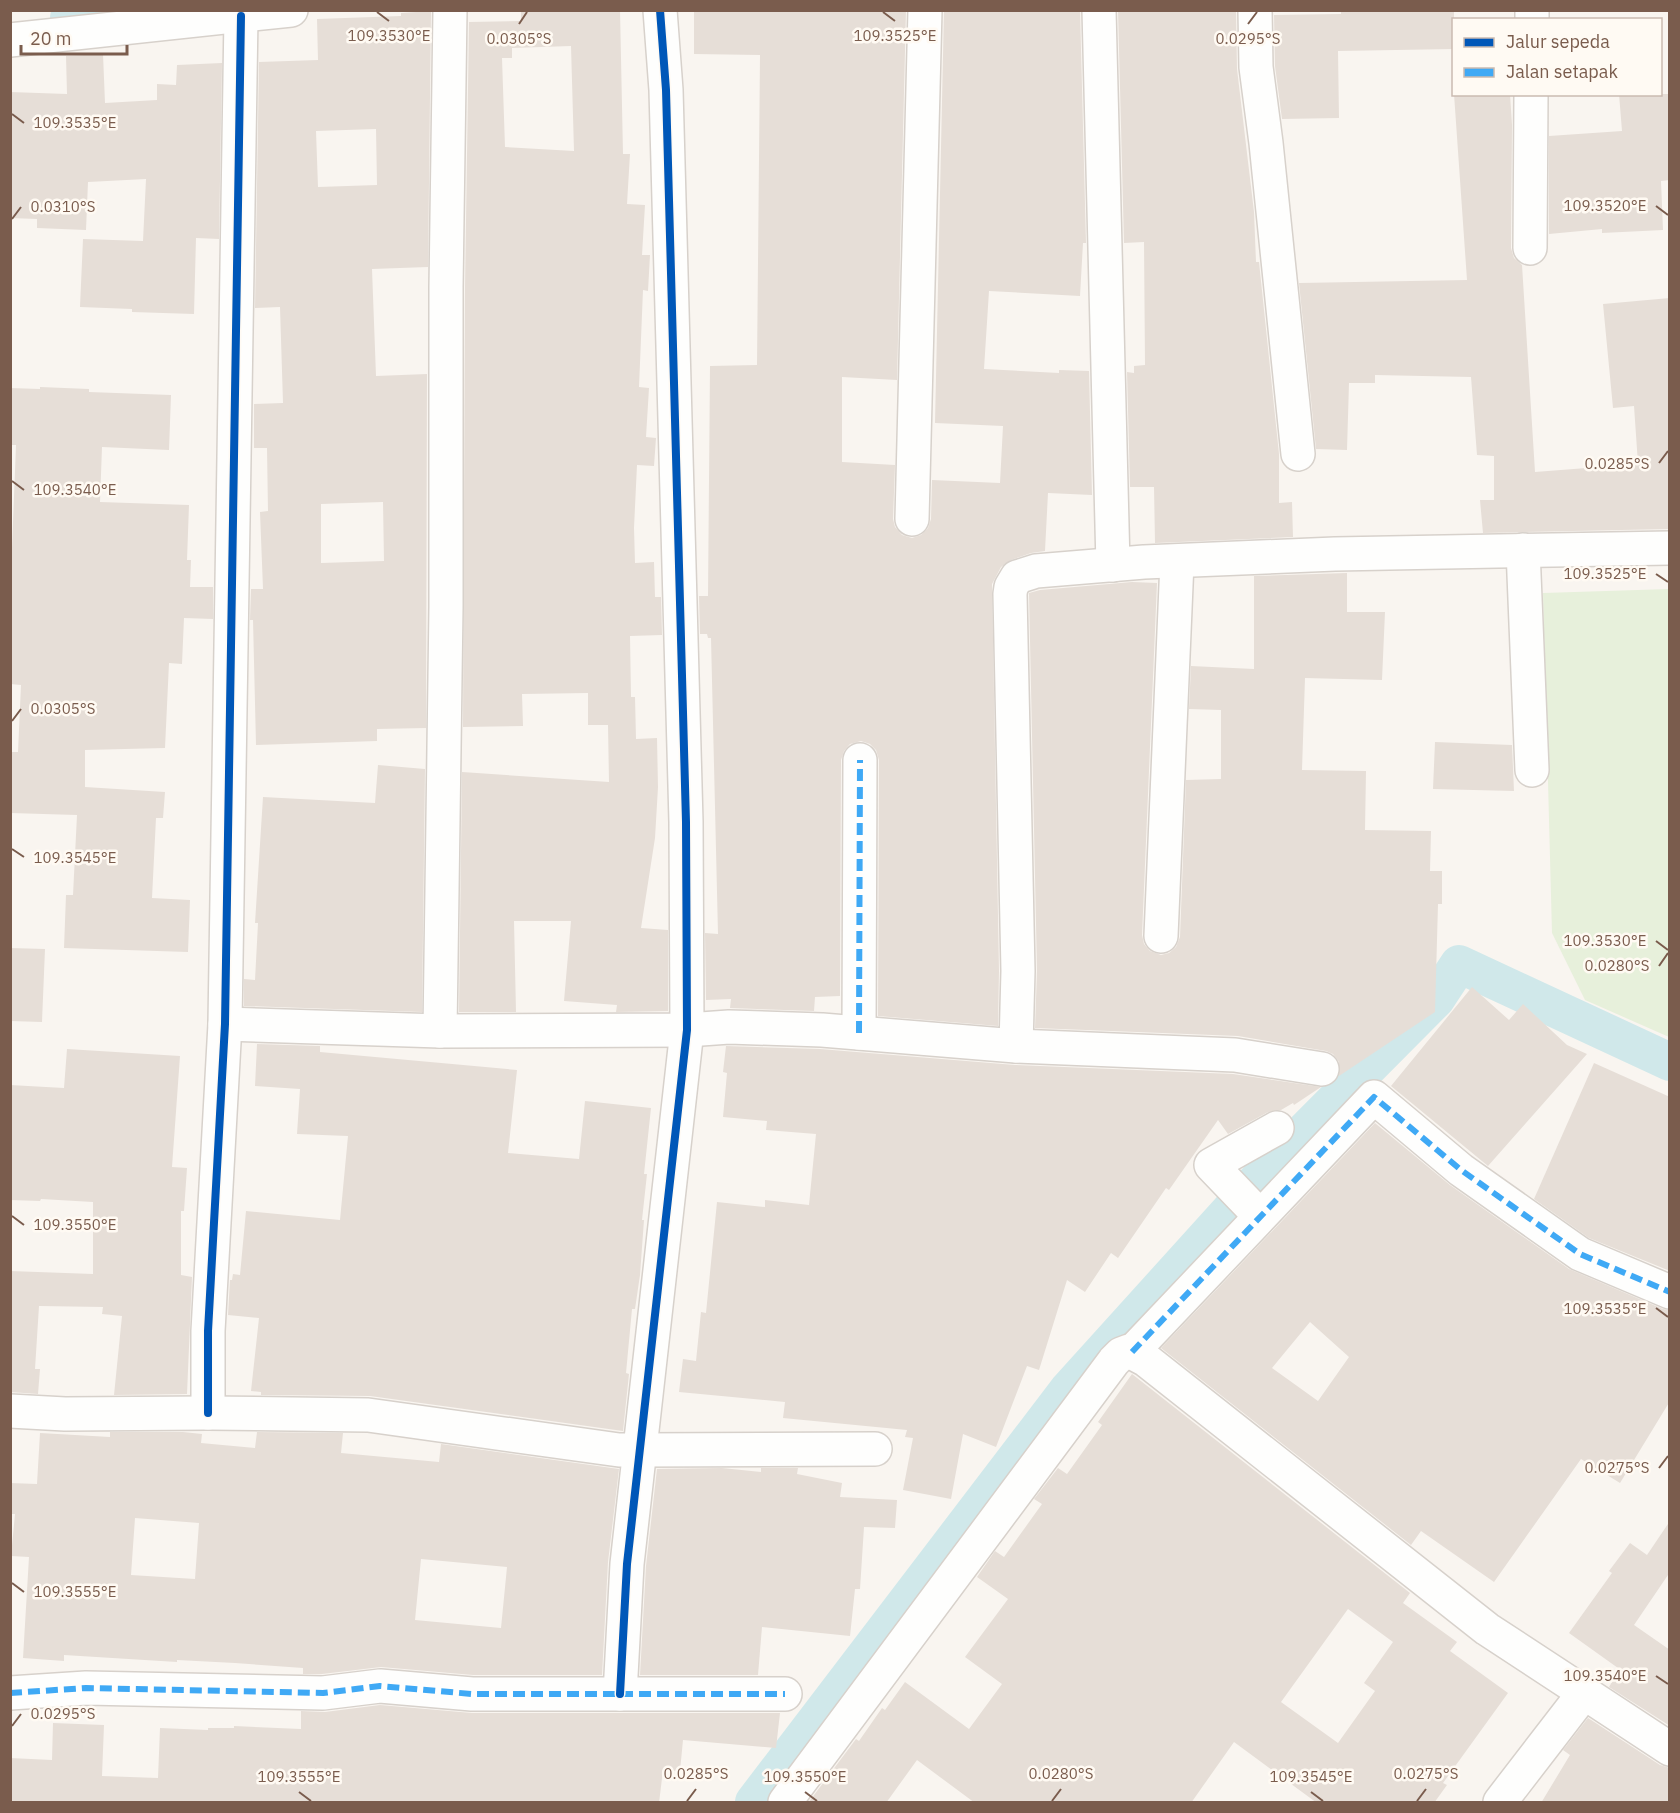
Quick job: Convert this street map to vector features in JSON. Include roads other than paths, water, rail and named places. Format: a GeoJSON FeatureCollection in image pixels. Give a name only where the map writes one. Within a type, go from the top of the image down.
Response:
{"type":"FeatureCollection","features":[{"type":"Feature","properties":{"kind":"street"},"geometry":{"type":"LineString","coordinates":[[10,40],[102,21],[241,16],[291,10]]}},
{"type":"Feature","properties":{"kind":"street"},"geometry":{"type":"LineString","coordinates":[[441,1031],[450,10]]}},
{"type":"Feature","properties":{"kind":"street"},"geometry":{"type":"LineString","coordinates":[[620,1694],[627,1564],[687,1030],[686,822],[681,618],[666,90],[660,10]]}},
{"type":"Feature","properties":{"kind":"street"},"geometry":{"type":"LineString","coordinates":[[912,519],[925,10]]}},
{"type":"Feature","properties":{"kind":"street"},"geometry":{"type":"LineString","coordinates":[[1099,10],[1113,565]]}},
{"type":"Feature","properties":{"kind":"street"},"geometry":{"type":"LineString","coordinates":[[1255,10],[1256,67],[1298,454]]}},
{"type":"Feature","properties":{"kind":"street"},"geometry":{"type":"LineString","coordinates":[[208,1413],[208,1331],[225,1024],[241,16]]}},
{"type":"Feature","properties":{"kind":"street"},"geometry":{"type":"LineString","coordinates":[[1530,248],[1532,96]]}},
{"type":"Feature","properties":{"kind":"street"},"geometry":{"type":"LineString","coordinates":[[1016,1046],[1018,971],[1011,587],[1017,577],[1024,573],[1113,565],[1335,554],[1670,548]]}},
{"type":"Feature","properties":{"kind":"street"},"geometry":{"type":"LineString","coordinates":[[1523,550],[1532,770]]}},
{"type":"Feature","properties":{"kind":"street"},"geometry":{"type":"LineString","coordinates":[[1161,936],[1177,562]]}},
{"type":"Feature","properties":{"kind":"street"},"geometry":{"type":"LineString","coordinates":[[859,1033],[860,760]]}},
{"type":"Feature","properties":{"kind":"street"},"geometry":{"type":"LineString","coordinates":[[225,1024],[441,1031],[687,1030],[729,1027],[859,1033],[1016,1046],[1235,1055],[1322,1069]]}},
{"type":"Feature","properties":{"kind":"street"},"geometry":{"type":"LineString","coordinates":[[1132,1352],[1374,1096],[1461,1170],[1580,1254],[1670,1292]]}},
{"type":"Feature","properties":{"kind":"street"},"geometry":{"type":"LineString","coordinates":[[1260,1216],[1211,1165],[1277,1128]]}},
{"type":"Feature","properties":{"kind":"street"},"geometry":{"type":"LineString","coordinates":[[786,1802],[1114,1361],[1125,1352],[1132,1352],[1146,1360],[1486,1629],[1670,1749]]}},
{"type":"Feature","properties":{"kind":"street"},"geometry":{"type":"LineString","coordinates":[[10,1411],[65,1414],[368,1415],[619,1450],[875,1449]]}},
{"type":"Feature","properties":{"kind":"street"},"geometry":{"type":"LineString","coordinates":[[10,1693],[86,1688],[323,1693],[380,1686],[472,1694],[785,1694]]}},
{"type":"Feature","properties":{"kind":"street"},"geometry":{"type":"LineString","coordinates":[[1500,1803],[1584,1693]]}},
{"type":"Feature","properties":{"kind":"waterway"},"geometry":{"type":"LineString","coordinates":[[69,18],[129,10]]}},
{"type":"Feature","properties":{"kind":"waterway"},"geometry":{"type":"LineString","coordinates":[[754,1802],[1068,1390],[1275,1161],[1436,999],[1459,964],[1670,1062]]}}]}
